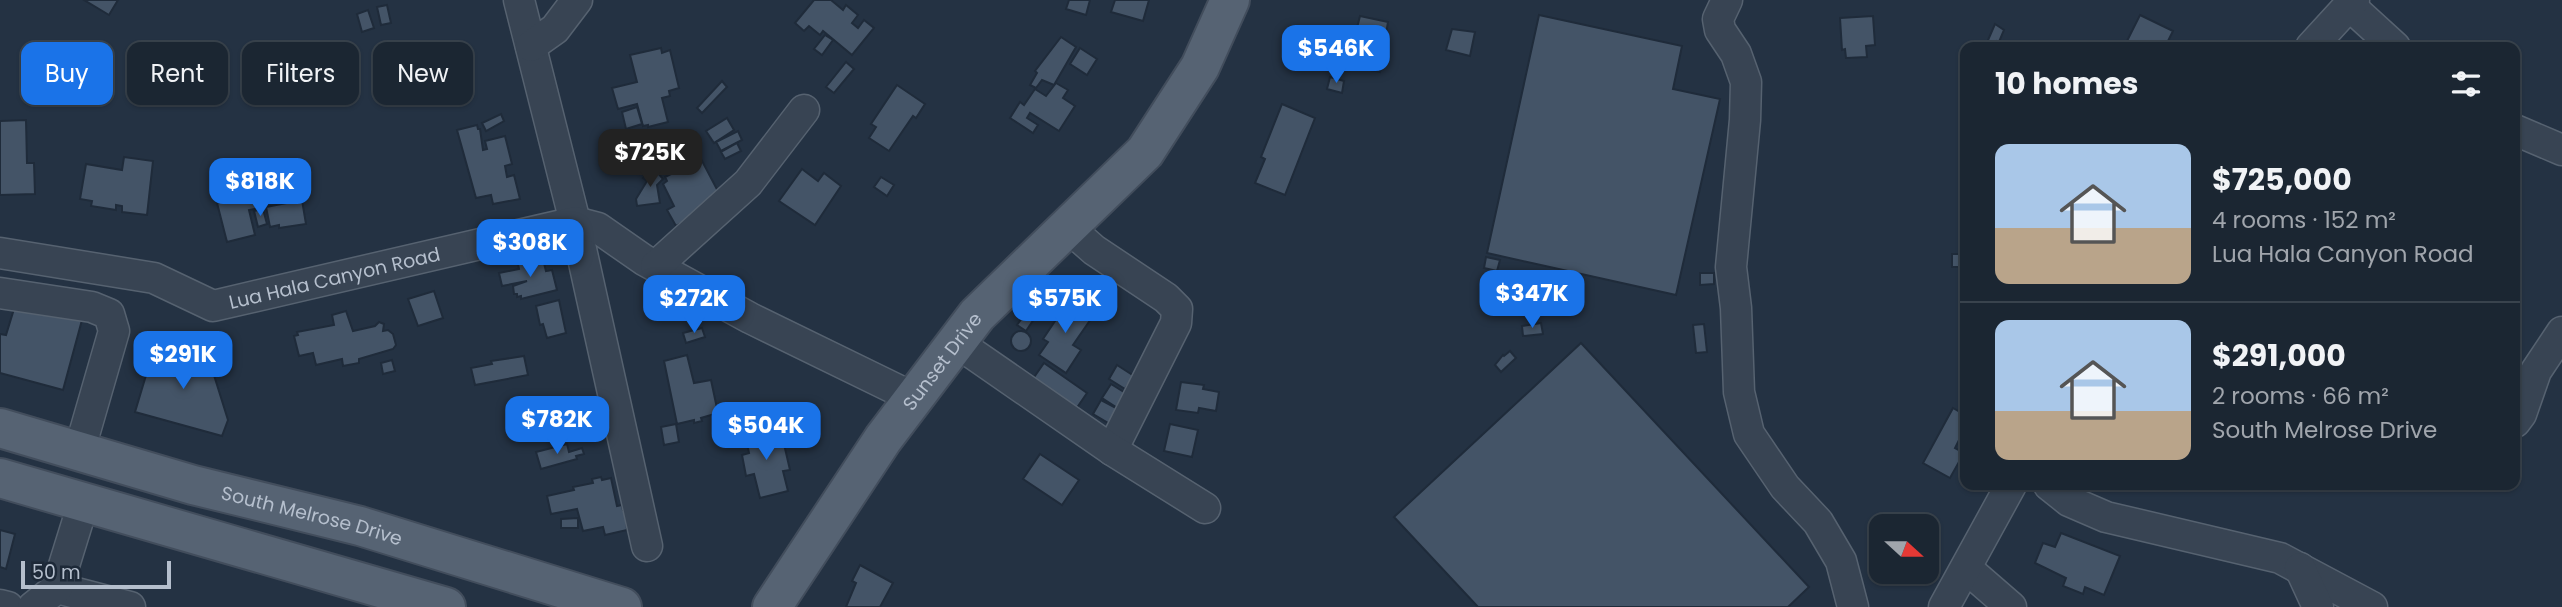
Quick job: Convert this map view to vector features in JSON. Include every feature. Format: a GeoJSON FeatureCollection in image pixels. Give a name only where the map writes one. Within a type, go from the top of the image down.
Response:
{"type":"FeatureCollection","features":[{"type":"Feature","properties":{"kind":"main road","name":"Sunset Drive"},"geometry":{"type":"LineString","coordinates":[[772,607],[883,439],[977,314],[1145,152],[1200,67],[1230,0]]}},
{"type":"Feature","properties":{"kind":"main road","name":"South Melrose Drive"},"geometry":{"type":"LineString","coordinates":[[0,428],[193,485],[360,526],[622,607]]}},
{"type":"Feature","properties":{"kind":"main road"},"geometry":{"type":"LineString","coordinates":[[84,502],[88,454]]}},
{"type":"Feature","properties":{"kind":"main road"},"geometry":{"type":"LineString","coordinates":[[0,478],[446,607]]}},
{"type":"Feature","properties":{"kind":"street"},"geometry":{"type":"LineString","coordinates":[[519,0],[575,222],[647,546]]}},
{"type":"Feature","properties":{"kind":"street"},"geometry":{"type":"LineString","coordinates":[[531,46],[555,29],[577,0]]}},
{"type":"Feature","properties":{"kind":"street"},"geometry":{"type":"LineString","coordinates":[[1727,0],[1718,19],[1720,30],[1736,54],[1746,82],[1731,267],[1736,308],[1739,392],[1749,434],[1785,486],[1818,522],[1841,561],[1853,607]]}},
{"type":"Feature","properties":{"kind":"street"},"geometry":{"type":"LineString","coordinates":[[2316,42],[2352,3],[2390,42]]}},
{"type":"Feature","properties":{"kind":"street"},"geometry":{"type":"LineString","coordinates":[[656,266],[748,183],[804,110]]}},
{"type":"Feature","properties":{"kind":"street"},"geometry":{"type":"LineString","coordinates":[[2520,132],[2562,150]]}},
{"type":"Feature","properties":{"kind":"street"},"geometry":{"type":"LineString","coordinates":[[575,222],[598,228],[656,266],[750,318],[914,398]]}},
{"type":"Feature","properties":{"kind":"street","name":"Lua Hala Canyon Road"},"geometry":{"type":"LineString","coordinates":[[0,253],[154,278],[213,306],[575,222]]}},
{"type":"Feature","properties":{"kind":"street"},"geometry":{"type":"LineString","coordinates":[[1068,227],[1094,250],[1166,298],[1177,309],[1177,323],[1112,450]]}},
{"type":"Feature","properties":{"kind":"street"},"geometry":{"type":"LineString","coordinates":[[0,293],[92,307],[108,314],[114,331],[88,454]]}},
{"type":"Feature","properties":{"kind":"street"},"geometry":{"type":"LineString","coordinates":[[2520,415],[2536,371],[2562,332]]}},
{"type":"Feature","properties":{"kind":"street"},"geometry":{"type":"LineString","coordinates":[[956,342],[1112,450],[1205,508]]}},
{"type":"Feature","properties":{"kind":"street"},"geometry":{"type":"LineString","coordinates":[[1944,607],[2008,490]]}},
{"type":"Feature","properties":{"kind":"street"},"geometry":{"type":"LineString","coordinates":[[2055,490],[2069,501],[2106,517],[2280,558],[2372,607]]}},
{"type":"Feature","properties":{"kind":"street"},"geometry":{"type":"LineString","coordinates":[[33,607],[57,588],[84,502]]}},
{"type":"Feature","properties":{"kind":"street"},"geometry":{"type":"LineString","coordinates":[[1966,568],[2011,607]]}},
{"type":"Feature","properties":{"kind":"street"},"geometry":{"type":"LineString","coordinates":[[2300,568],[2318,607]]}},
{"type":"Feature","properties":{"kind":"street"},"geometry":{"type":"LineString","coordinates":[[57,588],[130,607]]}},
{"type":"Feature","properties":{"kind":"street"},"geometry":{"type":"LineString","coordinates":[[0,605],[8,607]]}},
{"type":"Feature","properties":{"kind":"building"},"geometry":{"type":"Polygon","coordinates":[[[84,0],[118,0],[109,15],[84,0]]]}},
{"type":"Feature","properties":{"kind":"building"},"geometry":{"type":"Polygon","coordinates":[[[814,0],[831,0],[843,10],[846,5],[858,15],[852,23],[858,28],[864,20],[874,28],[852,55],[823,31],[820,35],[809,26],[804,31],[795,23],[814,0]]]}},
{"type":"Feature","properties":{"kind":"building"},"geometry":{"type":"Polygon","coordinates":[[[1069,0],[1090,0],[1086,15],[1066,9],[1069,0]]]}},
{"type":"Feature","properties":{"kind":"building"},"geometry":{"type":"Polygon","coordinates":[[[1115,0],[1149,0],[1143,21],[1111,12],[1115,0]]]}},
{"type":"Feature","properties":{"kind":"building"},"geometry":{"type":"Polygon","coordinates":[[[387,5],[391,23],[381,25],[377,7],[387,5]]]}},
{"type":"Feature","properties":{"kind":"building"},"geometry":{"type":"Polygon","coordinates":[[[368,10],[374,28],[362,32],[357,14],[368,10]]]}},
{"type":"Feature","properties":{"kind":"building"},"geometry":{"type":"Polygon","coordinates":[[[1539,15],[1682,46],[1673,89],[1720,99],[1676,295],[1487,253],[1539,15]]]}},
{"type":"Feature","properties":{"kind":"building"},"geometry":{"type":"Polygon","coordinates":[[[2140,15],[2173,31],[2168,42],[2126,42],[2140,15]]]}},
{"type":"Feature","properties":{"kind":"building"},"geometry":{"type":"Polygon","coordinates":[[[1360,16],[1388,22],[1380,72],[1319,59],[1325,33],[1354,40],[1360,16]]]}},
{"type":"Feature","properties":{"kind":"building"},"geometry":{"type":"Polygon","coordinates":[[[1873,16],[1875,45],[1866,46],[1867,57],[1846,58],[1845,49],[1842,50],[1840,18],[1873,16]]]}},
{"type":"Feature","properties":{"kind":"building"},"geometry":{"type":"Polygon","coordinates":[[[1995,24],[2004,30],[1999,42],[1987,42],[1995,24]]]}},
{"type":"Feature","properties":{"kind":"building"},"geometry":{"type":"Polygon","coordinates":[[[1452,29],[1475,32],[1470,56],[1446,50],[1452,29]]]}},
{"type":"Feature","properties":{"kind":"building"},"geometry":{"type":"Polygon","coordinates":[[[825,35],[833,40],[822,55],[814,49],[825,35]]]}},
{"type":"Feature","properties":{"kind":"building"},"geometry":{"type":"Polygon","coordinates":[[[1061,37],[1076,47],[1054,85],[1042,80],[1036,88],[1030,85],[1037,73],[1035,71],[1061,37]]]}},
{"type":"Feature","properties":{"kind":"building"},"geometry":{"type":"Polygon","coordinates":[[[661,48],[662,53],[670,50],[679,88],[669,91],[670,96],[662,98],[668,122],[648,127],[643,126],[637,104],[618,109],[612,88],[637,82],[630,55],[661,48]]]}},
{"type":"Feature","properties":{"kind":"building"},"geometry":{"type":"Polygon","coordinates":[[[1080,48],[1097,59],[1087,75],[1070,64],[1080,48]]]}},
{"type":"Feature","properties":{"kind":"building"},"geometry":{"type":"Polygon","coordinates":[[[846,62],[854,69],[834,93],[826,87],[846,62]]]}},
{"type":"Feature","properties":{"kind":"building"},"geometry":{"type":"Polygon","coordinates":[[[1330,77],[1344,81],[1342,93],[1327,89],[1330,77]]]}},
{"type":"Feature","properties":{"kind":"building"},"geometry":{"type":"Polygon","coordinates":[[[722,81],[727,87],[702,113],[697,108],[722,81]]]}},
{"type":"Feature","properties":{"kind":"building"},"geometry":{"type":"Polygon","coordinates":[[[1056,83],[1068,90],[1063,98],[1075,106],[1059,131],[1030,113],[1027,118],[1038,125],[1033,133],[1010,118],[1020,102],[1024,105],[1035,89],[1046,96],[1056,83]]]}},
{"type":"Feature","properties":{"kind":"building"},"geometry":{"type":"Polygon","coordinates":[[[897,85],[925,104],[916,118],[913,116],[889,151],[869,138],[876,127],[871,124],[897,85]]]}},
{"type":"Feature","properties":{"kind":"building"},"geometry":{"type":"Polygon","coordinates":[[[1282,104],[1315,118],[1285,195],[1255,183],[1265,159],[1261,157],[1282,104]]]}},
{"type":"Feature","properties":{"kind":"building"},"geometry":{"type":"Polygon","coordinates":[[[637,107],[642,124],[626,129],[622,112],[637,107]]]}},
{"type":"Feature","properties":{"kind":"building"},"geometry":{"type":"Polygon","coordinates":[[[501,114],[504,121],[486,131],[482,123],[501,114]]]}},
{"type":"Feature","properties":{"kind":"building"},"geometry":{"type":"Polygon","coordinates":[[[727,118],[734,130],[714,143],[706,131],[727,118]]]}},
{"type":"Feature","properties":{"kind":"building"},"geometry":{"type":"Polygon","coordinates":[[[26,120],[27,163],[34,163],[35,194],[0,195],[0,121],[26,120]]]}},
{"type":"Feature","properties":{"kind":"building"},"geometry":{"type":"Polygon","coordinates":[[[477,125],[483,150],[487,149],[485,141],[505,136],[512,164],[505,166],[507,177],[514,175],[520,199],[493,204],[491,195],[476,198],[457,130],[477,125]]]}},
{"type":"Feature","properties":{"kind":"building"},"geometry":{"type":"Polygon","coordinates":[[[738,131],[742,140],[721,151],[716,142],[738,131]]]}},
{"type":"Feature","properties":{"kind":"building"},"geometry":{"type":"Polygon","coordinates":[[[737,143],[741,151],[725,159],[721,152],[737,143]]]}},
{"type":"Feature","properties":{"kind":"building"},"geometry":{"type":"Polygon","coordinates":[[[691,154],[694,160],[700,157],[721,197],[697,215],[676,226],[667,210],[674,206],[663,184],[667,181],[665,177],[673,173],[669,166],[691,154]]]}},
{"type":"Feature","properties":{"kind":"building"},"geometry":{"type":"Polygon","coordinates":[[[124,157],[153,161],[147,215],[122,212],[122,206],[116,205],[116,210],[91,206],[92,201],[80,199],[86,164],[122,170],[124,157]]]}},
{"type":"Feature","properties":{"kind":"building"},"geometry":{"type":"Polygon","coordinates":[[[653,167],[663,179],[657,185],[660,203],[637,206],[636,199],[647,181],[643,178],[653,167]]]}},
{"type":"Feature","properties":{"kind":"building"},"geometry":{"type":"Polygon","coordinates":[[[802,169],[818,181],[824,173],[841,186],[815,225],[779,201],[802,169]]]}},
{"type":"Feature","properties":{"kind":"building"},"geometry":{"type":"Polygon","coordinates":[[[881,177],[894,185],[887,196],[874,187],[881,177]]]}},
{"type":"Feature","properties":{"kind":"building"},"geometry":{"type":"Polygon","coordinates":[[[244,191],[245,196],[256,193],[260,208],[249,210],[255,235],[227,242],[217,203],[235,198],[233,194],[244,191]]]}},
{"type":"Feature","properties":{"kind":"building"},"geometry":{"type":"Polygon","coordinates":[[[302,200],[306,224],[270,227],[266,207],[302,200]]]}},
{"type":"Feature","properties":{"kind":"building"},"geometry":{"type":"Polygon","coordinates":[[[263,209],[267,224],[258,227],[254,211],[263,209]]]}},
{"type":"Feature","properties":{"kind":"building"},"geometry":{"type":"Polygon","coordinates":[[[1952,254],[1960,254],[1960,267],[1952,267],[1952,254]]]}},
{"type":"Feature","properties":{"kind":"building"},"geometry":{"type":"Polygon","coordinates":[[[1486,257],[1500,260],[1497,271],[1484,268],[1486,257]]]}},
{"type":"Feature","properties":{"kind":"building"},"geometry":{"type":"Polygon","coordinates":[[[543,259],[546,271],[552,270],[557,290],[521,299],[521,296],[514,294],[513,286],[527,281],[502,286],[499,273],[519,269],[518,264],[543,259]]]}},
{"type":"Feature","properties":{"kind":"building"},"geometry":{"type":"Polygon","coordinates":[[[1700,273],[1714,273],[1714,284],[1700,285],[1700,273]]]}},
{"type":"Feature","properties":{"kind":"building"},"geometry":{"type":"Polygon","coordinates":[[[434,291],[443,318],[418,326],[408,299],[434,291]]]}},
{"type":"Feature","properties":{"kind":"building"},"geometry":{"type":"Polygon","coordinates":[[[1067,297],[1093,316],[1073,345],[1081,350],[1066,373],[1039,355],[1048,342],[1043,339],[1055,321],[1052,319],[1067,297]]]}},
{"type":"Feature","properties":{"kind":"building"},"geometry":{"type":"Polygon","coordinates":[[[559,300],[566,333],[547,338],[543,324],[540,325],[536,306],[559,300]]]}},
{"type":"Feature","properties":{"kind":"building"},"geometry":{"type":"Polygon","coordinates":[[[14,309],[82,320],[63,390],[0,373],[0,334],[6,335],[14,309]]]}},
{"type":"Feature","properties":{"kind":"building"},"geometry":{"type":"Polygon","coordinates":[[[1028,310],[1036,316],[1026,331],[1017,325],[1028,310]]]}},
{"type":"Feature","properties":{"kind":"building"},"geometry":{"type":"Polygon","coordinates":[[[346,311],[353,331],[375,326],[379,322],[384,324],[383,331],[388,330],[393,334],[396,345],[393,349],[359,359],[359,363],[343,366],[342,359],[316,365],[313,353],[299,356],[294,336],[298,335],[297,332],[334,325],[332,315],[346,311]]]}},
{"type":"Feature","properties":{"kind":"building"},"geometry":{"type":"Polygon","coordinates":[[[1541,323],[1543,334],[1523,336],[1522,326],[1541,323]]]}},
{"type":"Feature","properties":{"kind":"building"},"geometry":{"type":"Polygon","coordinates":[[[1704,324],[1707,352],[1696,353],[1693,325],[1704,324]]]}},
{"type":"Feature","properties":{"kind":"building"},"geometry":{"type":"Polygon","coordinates":[[[702,328],[705,337],[686,343],[683,333],[702,328]]]}},
{"type":"Feature","properties":{"kind":"building"},"geometry":{"type":"Polygon","coordinates":[[[1021,331],[1028,334],[1031,341],[1028,348],[1021,351],[1014,348],[1011,341],[1014,334],[1021,331]]]}},
{"type":"Feature","properties":{"kind":"building"},"geometry":{"type":"Polygon","coordinates":[[[156,342],[208,356],[228,420],[222,436],[135,412],[156,342]]]}},
{"type":"Feature","properties":{"kind":"building"},"geometry":{"type":"Polygon","coordinates":[[[1581,343],[1809,587],[1788,607],[1478,607],[1394,517],[1581,343]]]}},
{"type":"Feature","properties":{"kind":"building"},"geometry":{"type":"Polygon","coordinates":[[[1510,351],[1516,358],[1501,372],[1495,365],[1510,351]]]}},
{"type":"Feature","properties":{"kind":"building"},"geometry":{"type":"Polygon","coordinates":[[[687,355],[694,383],[711,380],[718,413],[701,418],[702,421],[677,424],[664,361],[687,355]]]}},
{"type":"Feature","properties":{"kind":"building"},"geometry":{"type":"Polygon","coordinates":[[[524,356],[528,375],[475,385],[471,368],[492,364],[491,361],[524,356]]]}},
{"type":"Feature","properties":{"kind":"building"},"geometry":{"type":"Polygon","coordinates":[[[392,360],[395,371],[383,374],[381,363],[392,360]]]}},
{"type":"Feature","properties":{"kind":"building"},"geometry":{"type":"Polygon","coordinates":[[[1044,363],[1087,393],[1074,412],[1030,383],[1044,363]]]}},
{"type":"Feature","properties":{"kind":"building"},"geometry":{"type":"Polygon","coordinates":[[[1117,365],[1134,376],[1125,389],[1109,379],[1117,365]]]}},
{"type":"Feature","properties":{"kind":"building"},"geometry":{"type":"Polygon","coordinates":[[[1181,382],[1204,385],[1203,389],[1219,392],[1216,411],[1199,408],[1198,413],[1176,410],[1181,382]]]}},
{"type":"Feature","properties":{"kind":"building"},"geometry":{"type":"Polygon","coordinates":[[[1111,384],[1127,394],[1119,409],[1102,398],[1111,384]]]}},
{"type":"Feature","properties":{"kind":"building"},"geometry":{"type":"Polygon","coordinates":[[[1101,400],[1118,409],[1110,424],[1093,414],[1101,400]]]}},
{"type":"Feature","properties":{"kind":"building"},"geometry":{"type":"Polygon","coordinates":[[[1953,408],[1960,412],[1960,440],[1955,448],[1960,451],[1960,460],[1950,478],[1923,463],[1953,408]]]}},
{"type":"Feature","properties":{"kind":"building"},"geometry":{"type":"Polygon","coordinates":[[[676,424],[679,442],[664,445],[661,427],[676,424]]]}},
{"type":"Feature","properties":{"kind":"building"},"geometry":{"type":"Polygon","coordinates":[[[1170,424],[1198,430],[1192,457],[1164,451],[1170,424]]]}},
{"type":"Feature","properties":{"kind":"building"},"geometry":{"type":"Polygon","coordinates":[[[773,427],[777,445],[784,444],[790,470],[783,471],[788,491],[760,498],[754,474],[746,476],[742,455],[749,453],[745,434],[773,427]]]}},
{"type":"Feature","properties":{"kind":"building"},"geometry":{"type":"Polygon","coordinates":[[[567,444],[569,452],[582,448],[584,454],[576,456],[577,459],[541,469],[536,452],[567,444]]]}},
{"type":"Feature","properties":{"kind":"building"},"geometry":{"type":"Polygon","coordinates":[[[1040,454],[1079,480],[1062,505],[1023,479],[1040,454]]]}},
{"type":"Feature","properties":{"kind":"building"},"geometry":{"type":"Polygon","coordinates":[[[601,477],[602,480],[611,478],[617,506],[622,505],[623,510],[626,510],[627,530],[605,535],[603,527],[583,531],[577,509],[551,514],[547,496],[574,490],[573,487],[593,483],[592,479],[601,477]]]}},
{"type":"Feature","properties":{"kind":"building"},"geometry":{"type":"Polygon","coordinates":[[[578,518],[578,528],[561,528],[561,519],[578,518]]]}},
{"type":"Feature","properties":{"kind":"building"},"geometry":{"type":"Polygon","coordinates":[[[0,530],[15,534],[6,569],[0,567],[0,530]]]}},
{"type":"Feature","properties":{"kind":"building"},"geometry":{"type":"Polygon","coordinates":[[[2061,533],[2120,556],[2104,595],[2085,587],[2083,594],[2063,586],[2066,578],[2035,563],[2043,543],[2055,547],[2061,533]]]}},
{"type":"Feature","properties":{"kind":"building"},"geometry":{"type":"Polygon","coordinates":[[[860,565],[893,583],[880,607],[846,607],[856,583],[852,581],[860,565]]]}}]}
